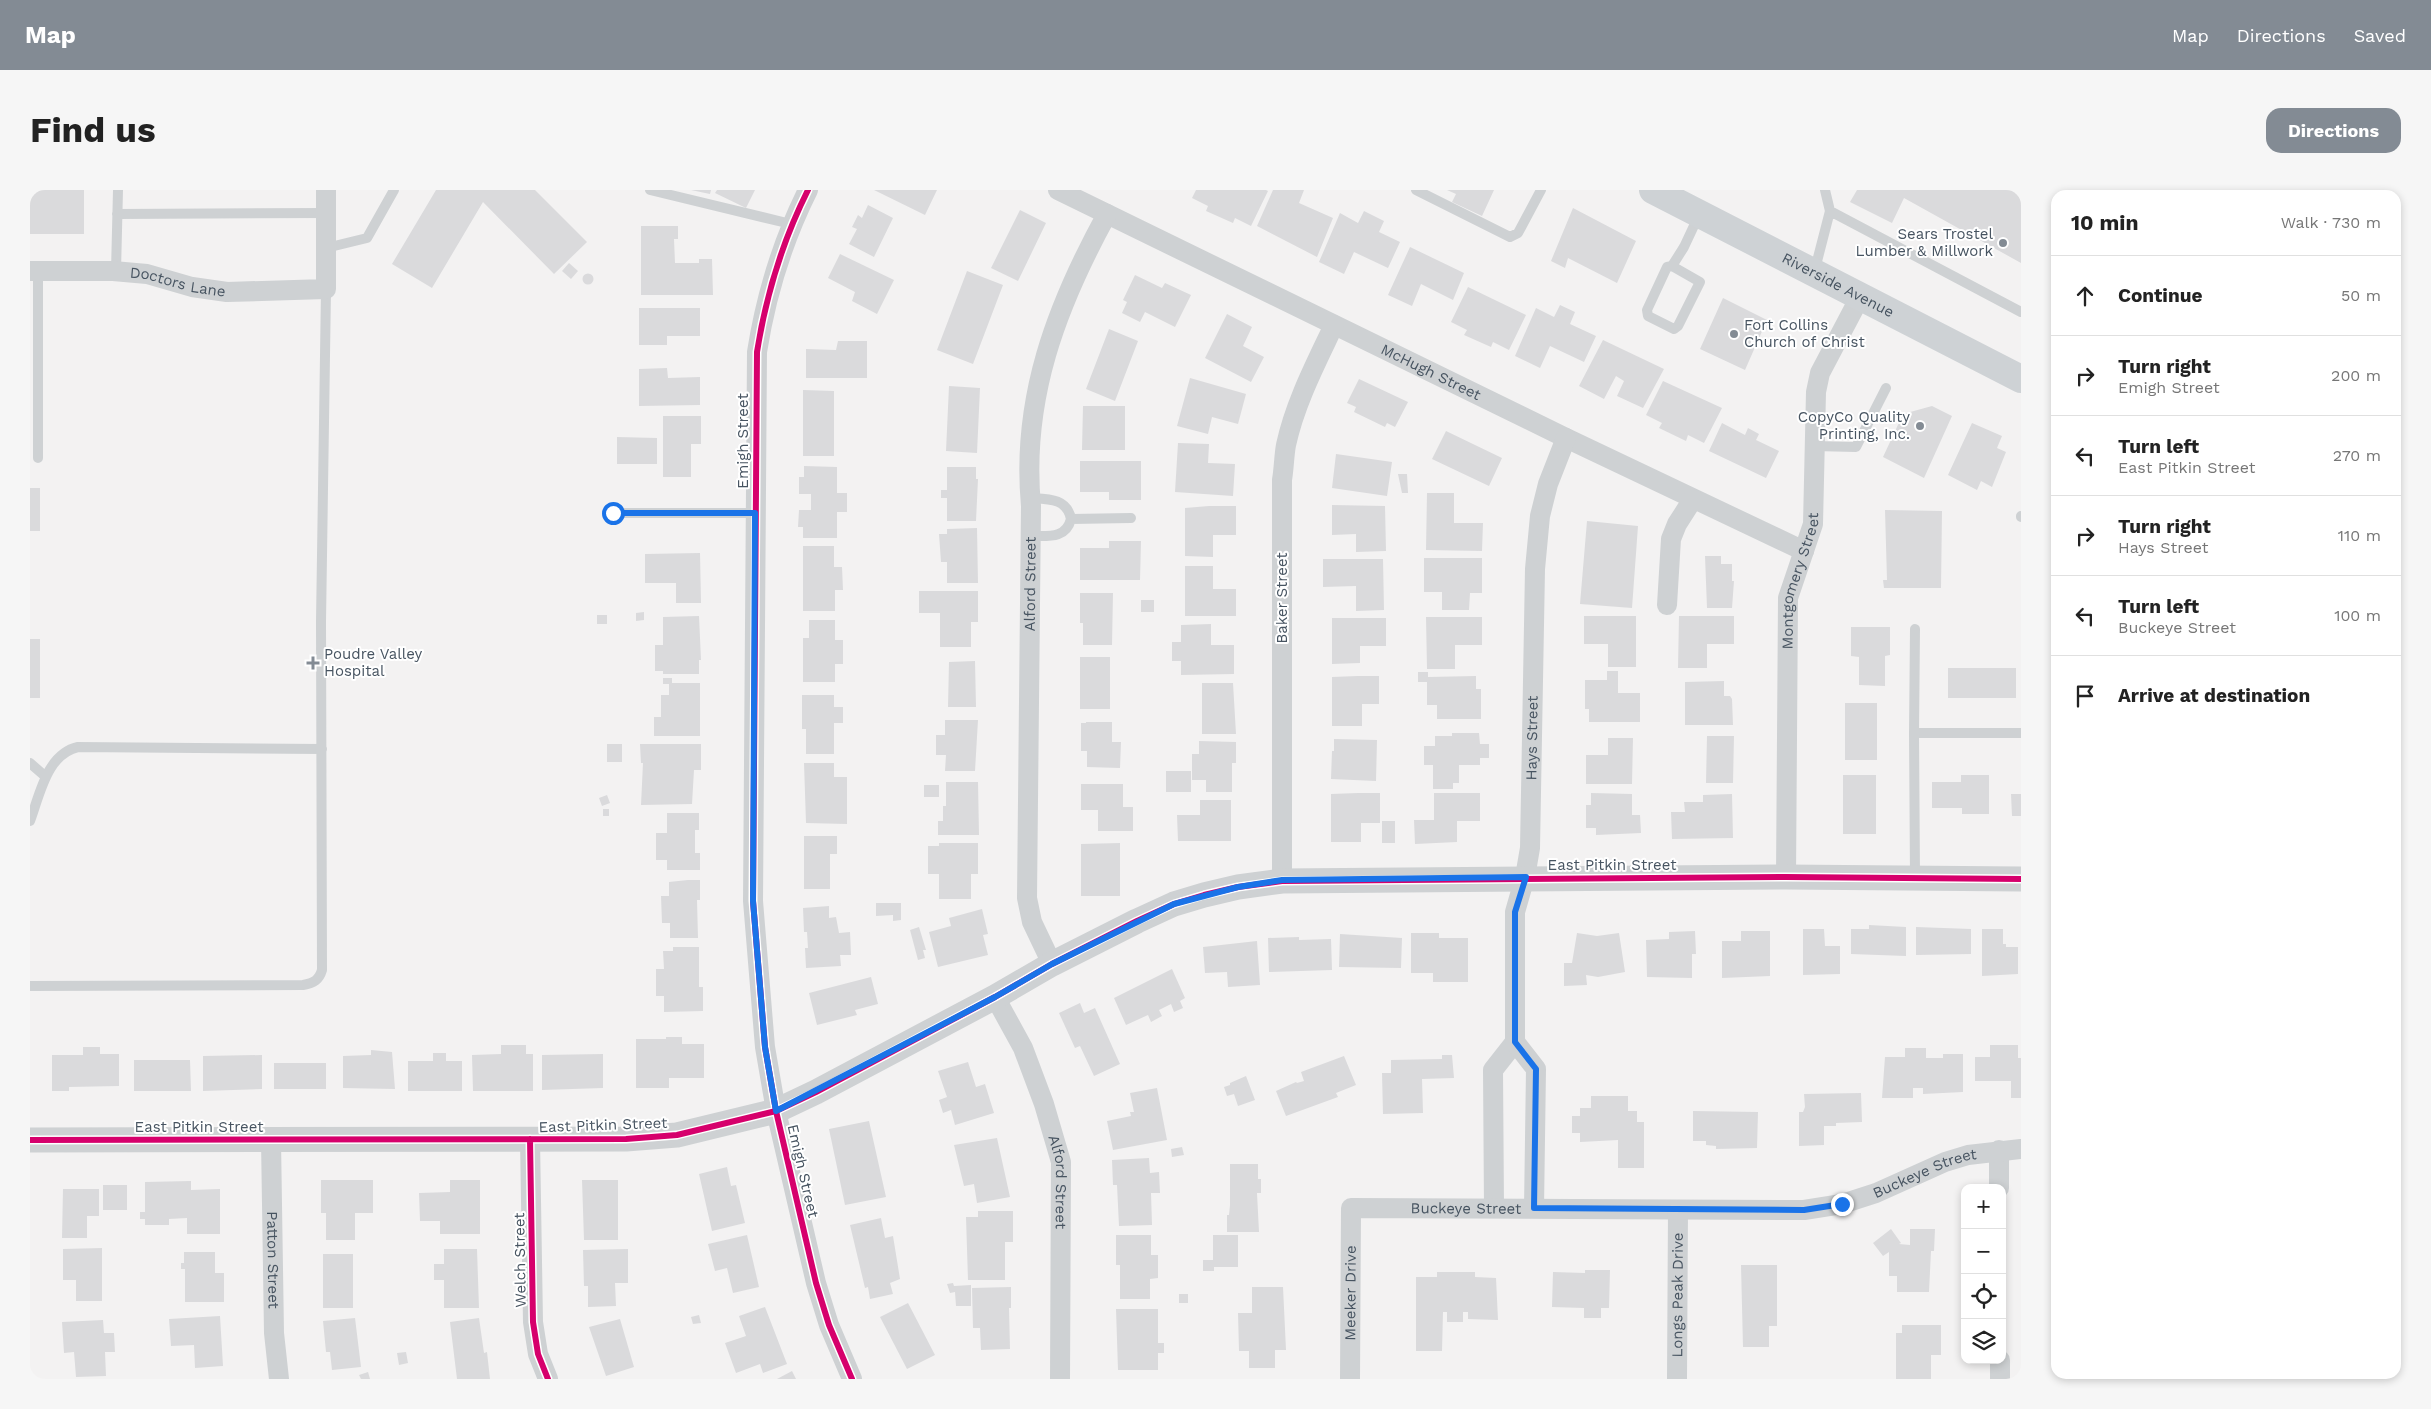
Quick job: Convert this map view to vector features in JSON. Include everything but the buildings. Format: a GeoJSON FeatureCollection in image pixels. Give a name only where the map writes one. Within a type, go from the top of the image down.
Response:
{"type":"FeatureCollection","features":[{"type":"Feature","properties":{"kind":"main road","name":"Riverside Avenue"},"geometry":{"type":"LineString","coordinates":[[1654,190],[1814,274],[2019,373]]}},
{"type":"Feature","properties":{"kind":"street"},"geometry":{"type":"LineString","coordinates":[[326,190],[326,289]]}},
{"type":"Feature","properties":{"kind":"street","name":"Emigh Street"},"geometry":{"type":"LineString","coordinates":[[808,190],[791,224],[772,277],[763,314],[757,352],[753,901],[765,1047],[776,1111],[816,1284],[829,1325],[852,1379]]}},
{"type":"Feature","properties":{"kind":"street","name":"McHugh Street"},"geometry":{"type":"LineString","coordinates":[[1058,190],[1566,438],[1804,551]]}},
{"type":"Feature","properties":{"kind":"street","name":"Alford Street"},"geometry":{"type":"LineString","coordinates":[[1052,964],[1032,922],[1027,898],[1031,536],[1029,446],[1034,401],[1046,353],[1062,305],[1079,266],[1107,214]]}},
{"type":"Feature","properties":{"kind":"street","name":"Doctors Lane"},"geometry":{"type":"LineString","coordinates":[[34,271],[116,271],[147,274],[192,287],[227,292],[326,289]]}},
{"type":"Feature","properties":{"kind":"street","name":"Montgomery Street"},"geometry":{"type":"LineString","coordinates":[[1786,877],[1788,598],[1813,524],[1816,392],[1820,373],[1860,297]]}},
{"type":"Feature","properties":{"kind":"street","name":"Baker Street"},"geometry":{"type":"LineString","coordinates":[[1282,880],[1282,480],[1286,444],[1295,417],[1312,372],[1334,325]]}},
{"type":"Feature","properties":{"kind":"street","name":"Hays Street"},"geometry":{"type":"LineString","coordinates":[[1515,1042],[1515,912],[1526,877],[1530,848],[1535,569],[1540,516],[1548,484],[1566,438]]}},
{"type":"Feature","properties":{"kind":"street"},"geometry":{"type":"LineString","coordinates":[[1667,605],[1671,539],[1677,524],[1693,499]]}},
{"type":"Feature","properties":{"kind":"street","name":"East Pitkin Street"},"geometry":{"type":"LineString","coordinates":[[30,1140],[626,1139],[678,1135],[776,1111],[995,997],[1052,964],[1174,904],[1238,887],[1282,880],[1526,877],[2021,879]]}},
{"type":"Feature","properties":{"kind":"street","name":"Alford Street"},"geometry":{"type":"LineString","coordinates":[[995,997],[1023,1048],[1044,1104],[1061,1162],[1060,1379]]}},
{"type":"Feature","properties":{"kind":"street"},"geometry":{"type":"LineString","coordinates":[[1494,1208],[1493,1070],[1515,1042],[1536,1069],[1534,1208]]}},
{"type":"Feature","properties":{"kind":"street","name":"Welch Street"},"geometry":{"type":"LineString","coordinates":[[530,1139],[533,1322],[538,1354],[548,1379]]}},
{"type":"Feature","properties":{"kind":"street","name":"Patton Street"},"geometry":{"type":"LineString","coordinates":[[271,1140],[274,1333],[279,1379]]}},
{"type":"Feature","properties":{"kind":"street","name":"Buckeye Street"},"geometry":{"type":"LineString","coordinates":[[1351,1208],[1804,1210],[1842,1204],[1876,1193],[1944,1162],[1968,1155],[2021,1149]]}},
{"type":"Feature","properties":{"kind":"street"},"geometry":{"type":"LineString","coordinates":[[1999,1150],[2000,1184]]}},
{"type":"Feature","properties":{"kind":"street","name":"Meeker Drive"},"geometry":{"type":"LineString","coordinates":[[1350,1379],[1351,1208]]}},
{"type":"Feature","properties":{"kind":"street","name":"Longs Peak Drive"},"geometry":{"type":"LineString","coordinates":[[1677,1379],[1678,1210]]}},
{"type":"Feature","properties":{"kind":"street"},"geometry":{"type":"LineString","coordinates":[[2000,1364],[2000,1379]]}},
{"type":"Feature","properties":{"kind":"lane"},"geometry":{"type":"LineString","coordinates":[[116,271],[118,190]]}},
{"type":"Feature","properties":{"kind":"lane"},"geometry":{"type":"LineString","coordinates":[[326,248],[367,238],[394,190]]}},
{"type":"Feature","properties":{"kind":"lane"},"geometry":{"type":"LineString","coordinates":[[650,190],[791,224]]}},
{"type":"Feature","properties":{"kind":"lane"},"geometry":{"type":"LineString","coordinates":[[1416,190],[1510,237],[1518,233],[1541,190]]}},
{"type":"Feature","properties":{"kind":"lane"},"geometry":{"type":"LineString","coordinates":[[1814,274],[1830,211],[1825,190]]}},
{"type":"Feature","properties":{"kind":"lane"},"geometry":{"type":"LineString","coordinates":[[1830,211],[2021,312]]}},
{"type":"Feature","properties":{"kind":"lane"},"geometry":{"type":"LineString","coordinates":[[117,214],[326,213]]}},
{"type":"Feature","properties":{"kind":"lane"},"geometry":{"type":"LineString","coordinates":[[1672,266],[1700,282],[1678,326],[1674,329],[1648,316],[1647,310],[1667,267],[1672,266],[1684,247],[1699,214]]}},
{"type":"Feature","properties":{"kind":"lane"},"geometry":{"type":"LineString","coordinates":[[34,271],[38,458]]}},
{"type":"Feature","properties":{"kind":"lane"},"geometry":{"type":"LineString","coordinates":[[30,986],[303,985],[316,981],[322,970],[321,622],[326,289]]}},
{"type":"Feature","properties":{"kind":"lane"},"geometry":{"type":"LineString","coordinates":[[1814,446],[1856,447],[1886,388]]}},
{"type":"Feature","properties":{"kind":"lane"},"geometry":{"type":"LineString","coordinates":[[1030,498],[1062,502],[1067,506],[1072,519],[1067,530],[1062,533],[1031,536]]}},
{"type":"Feature","properties":{"kind":"lane"},"geometry":{"type":"LineString","coordinates":[[613,513],[755,513]]}},
{"type":"Feature","properties":{"kind":"lane"},"geometry":{"type":"LineString","coordinates":[[1072,519],[1131,518]]}},
{"type":"Feature","properties":{"kind":"lane"},"geometry":{"type":"LineString","coordinates":[[1914,878],[1915,629]]}},
{"type":"Feature","properties":{"kind":"lane"},"geometry":{"type":"LineString","coordinates":[[1914,733],[2021,733]]}},
{"type":"Feature","properties":{"kind":"lane"},"geometry":{"type":"LineString","coordinates":[[30,821],[46,777],[57,758],[70,749],[78,747],[322,749]]}},
{"type":"Feature","properties":{"kind":"lane"},"geometry":{"type":"LineString","coordinates":[[30,763],[46,777]]}},
{"type":"Feature","properties":{"kind":"cycle path"},"geometry":{"type":"LineString","coordinates":[[808,190],[790,229],[776,269],[765,310],[757,352],[753,901],[765,1047],[776,1111],[816,1283],[829,1325],[852,1379]]}},
{"type":"Feature","properties":{"kind":"cycle path"},"geometry":{"type":"LineString","coordinates":[[30,1140],[626,1139],[677,1135],[776,1111],[816,1092],[995,997],[1052,964],[1174,904],[1238,887],[1282,881],[1786,877],[2021,879]]}},
{"type":"Feature","properties":{"kind":"cycle path"},"geometry":{"type":"LineString","coordinates":[[530,1139],[533,1322],[538,1354],[548,1379]]}},
{"type":"Feature","properties":{"kind":"place","name":"Sears Trostel Lumber & Millwork"},"geometry":{"type":"Point","coordinates":[2003,243]}},
{"type":"Feature","properties":{"kind":"place","name":"Fort Collins Church of Christ"},"geometry":{"type":"Point","coordinates":[1734,334]}},
{"type":"Feature","properties":{"kind":"place","name":"CopyCo Quality Printing, Inc."},"geometry":{"type":"Point","coordinates":[1920,426]}},
{"type":"Feature","properties":{"kind":"place","name":"Poudre Valley Hospital"},"geometry":{"type":"Point","coordinates":[313,663]}},
{"type":"Feature","properties":{"kind":"route"},"geometry":{"type":"LineString","coordinates":[[613,513],[755,513],[753,901],[765,1047],[776,1111],[816,1092],[995,997],[1052,964],[1174,904],[1238,887],[1282,880],[1526,877],[1515,912],[1515,1042],[1536,1069],[1534,1208],[1804,1210],[1842,1204]]}}]}
